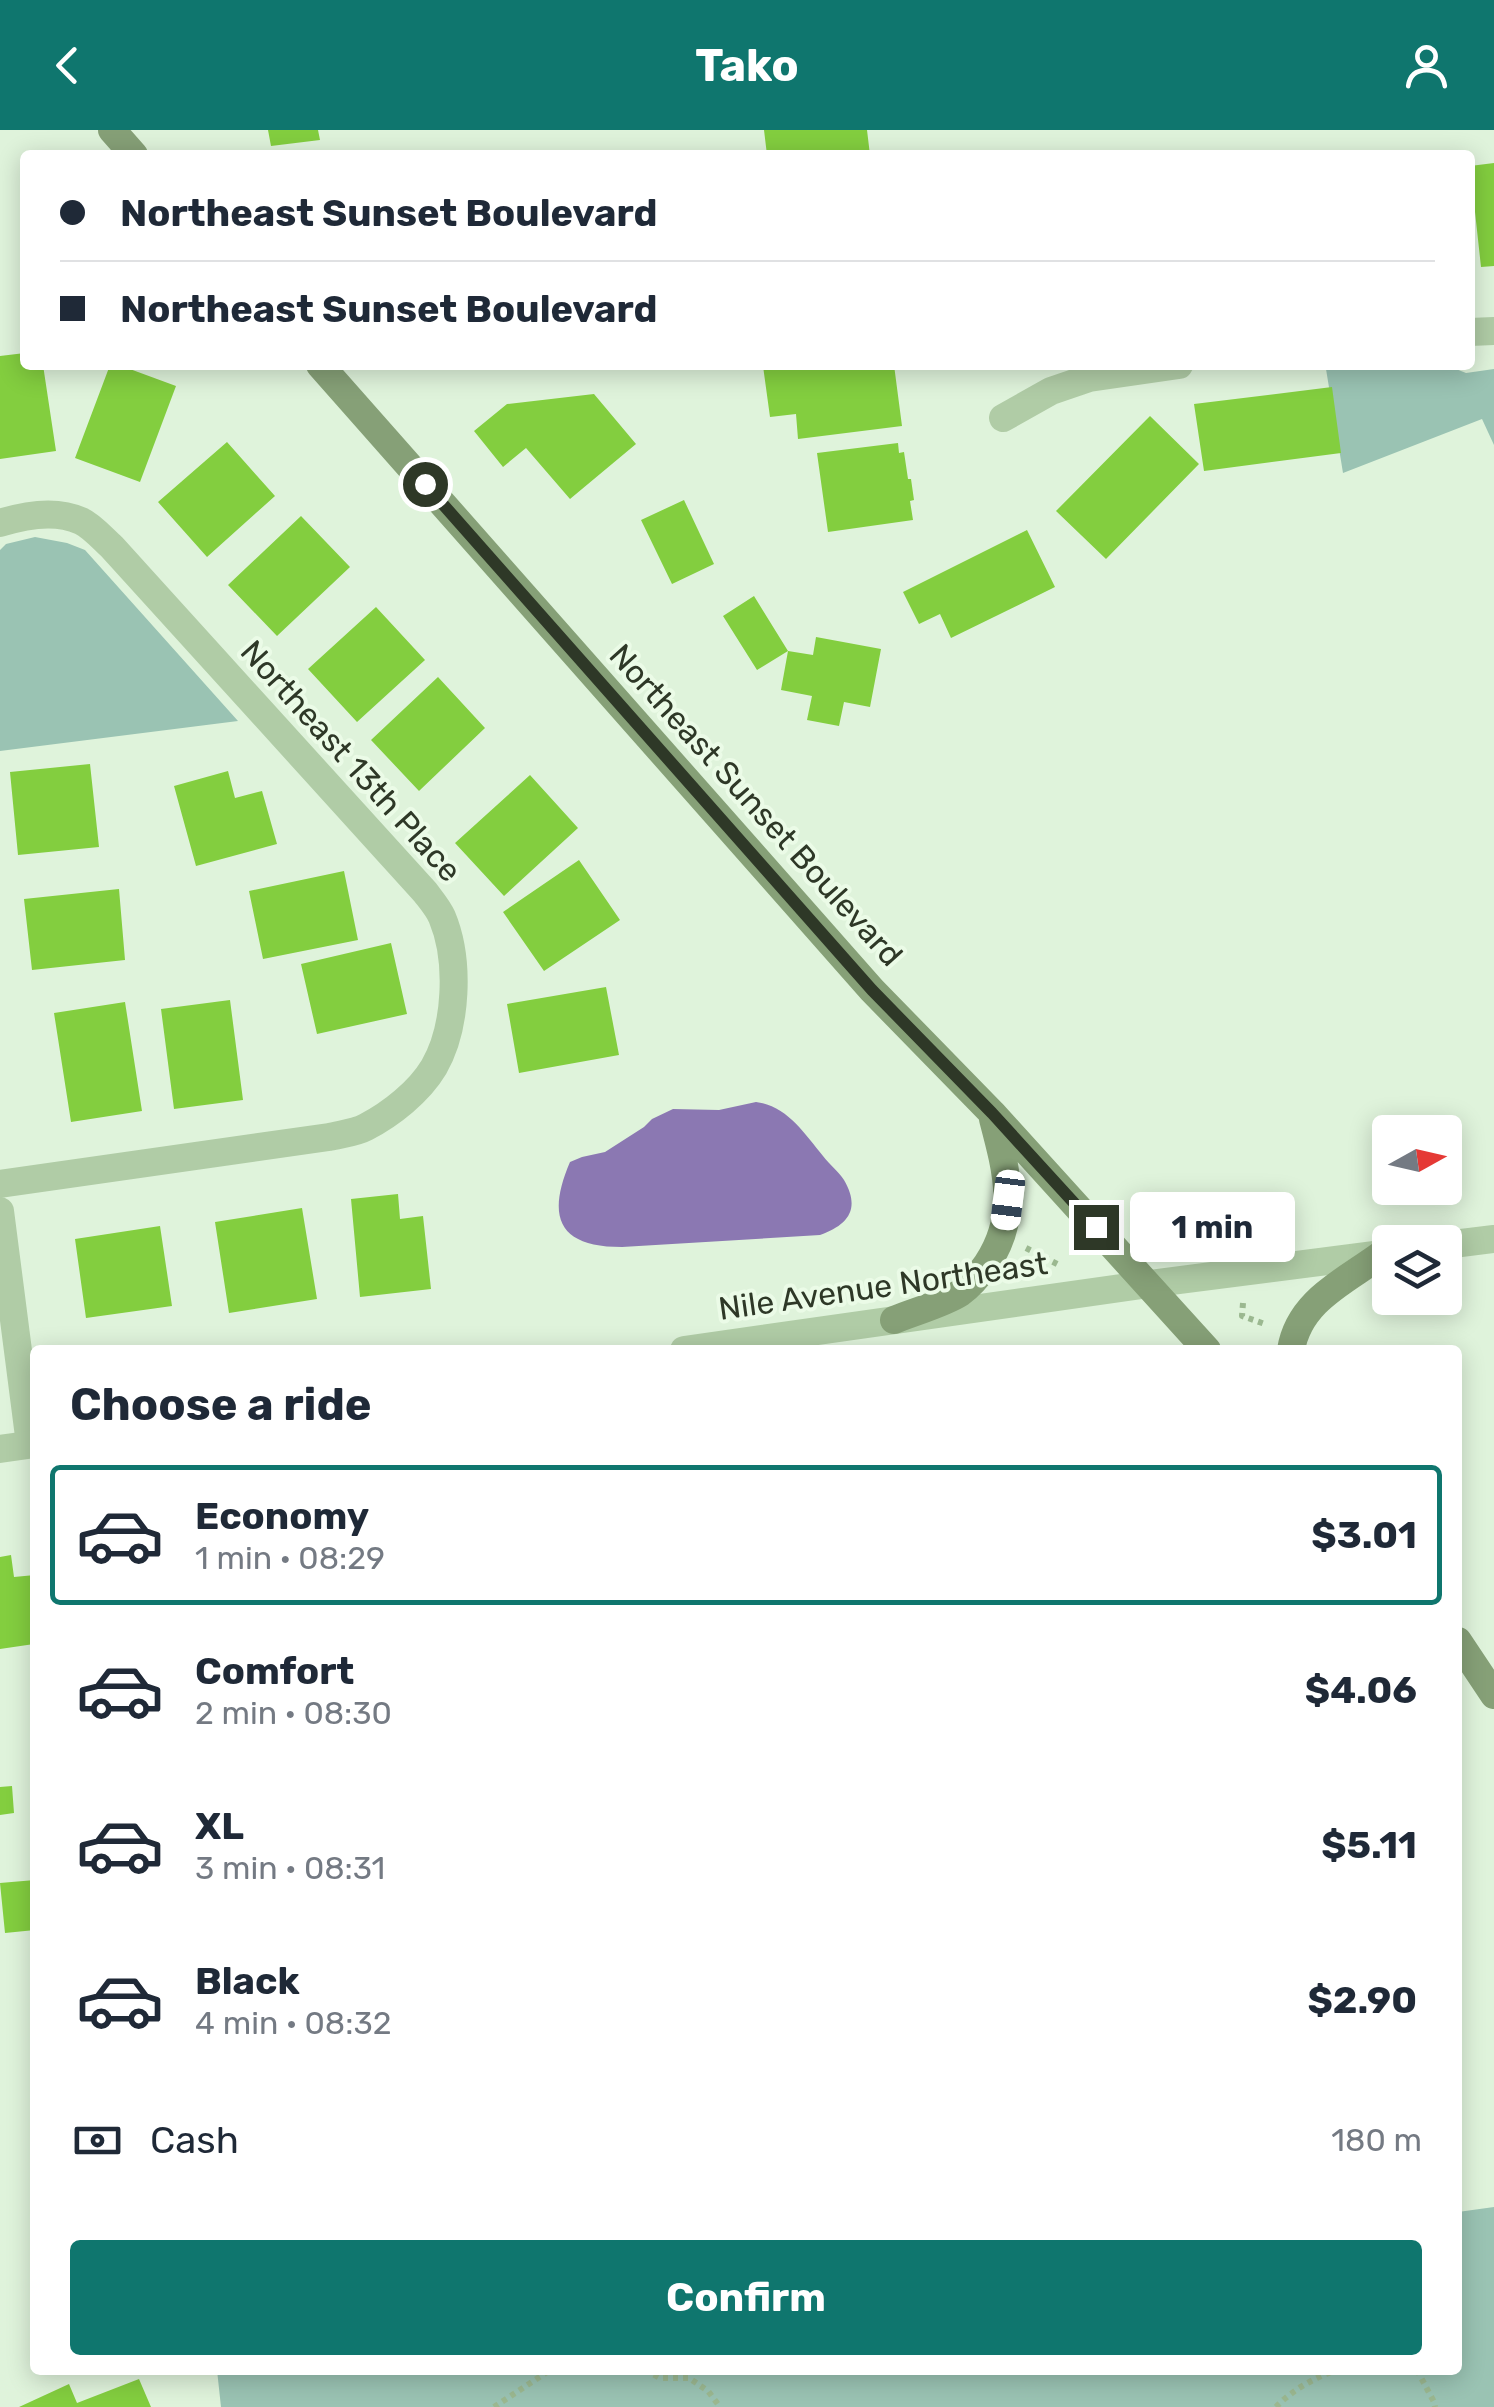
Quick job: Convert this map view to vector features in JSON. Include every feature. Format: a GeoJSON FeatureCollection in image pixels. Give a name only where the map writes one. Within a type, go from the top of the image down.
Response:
{"type":"FeatureCollection","features":[{"type":"Feature","properties":{"kind":"main road"},"geometry":{"type":"LineString","coordinates":[[112,130],[130,150]]}},
{"type":"Feature","properties":{"kind":"main road","name":"Northeast Sunset Boulevard"},"geometry":{"type":"LineString","coordinates":[[324,370],[872,990],[992,1113],[1203,1345]]}},
{"type":"Feature","properties":{"kind":"main road"},"geometry":{"type":"LineString","coordinates":[[894,1320],[959,1294],[980,1274],[996,1250],[1005,1227],[1008,1200],[1005,1165],[992,1113]]}},
{"type":"Feature","properties":{"kind":"main road"},"geometry":{"type":"LineString","coordinates":[[1283,1339],[1311,1304],[1372,1263]]}},
{"type":"Feature","properties":{"kind":"main road"},"geometry":{"type":"LineString","coordinates":[[1462,1647],[1494,1694]]}},
{"type":"Feature","properties":{"kind":"street"},"geometry":{"type":"LineString","coordinates":[[1003,418],[1051,391],[1089,378],[1144,370]]}},
{"type":"Feature","properties":{"kind":"street","name":"Northeast 13th Place"},"geometry":{"type":"LineString","coordinates":[[0,523],[35,514],[60,515],[82,521],[112,547],[425,892],[442,917],[454,987],[448,1028],[434,1066],[391,1112],[362,1129],[0,1184]]}},
{"type":"Feature","properties":{"kind":"street"},"geometry":{"type":"LineString","coordinates":[[0,1211],[30,1429]]}},
{"type":"Feature","properties":{"kind":"street"},"geometry":{"type":"LineString","coordinates":[[1462,1244],[1494,1239]]}},
{"type":"Feature","properties":{"kind":"street","name":"Nile Avenue Northeast"},"geometry":{"type":"LineString","coordinates":[[719,1345],[1372,1255]]}},
{"type":"Feature","properties":{"kind":"street"},"geometry":{"type":"LineString","coordinates":[[0,1449],[30,1444]]}},
{"type":"Feature","properties":{"kind":"path"},"geometry":{"type":"LineString","coordinates":[[1018,1244],[1065,1268]]}},
{"type":"Feature","properties":{"kind":"path"},"geometry":{"type":"LineString","coordinates":[[1243,1302],[1242,1316],[1283,1339]]}},
{"type":"Feature","properties":{"kind":"path"},"geometry":{"type":"LineString","coordinates":[[494,2407],[542,2375]]}},
{"type":"Feature","properties":{"kind":"path"},"geometry":{"type":"LineString","coordinates":[[654,2375],[689,2378],[708,2391],[720,2407]]}},
{"type":"Feature","properties":{"kind":"path"},"geometry":{"type":"LineString","coordinates":[[1276,2407],[1284,2398],[1324,2375]]}},
{"type":"Feature","properties":{"kind":"path"},"geometry":{"type":"LineString","coordinates":[[1419,2375],[1434,2407]]}},
{"type":"Feature","properties":{"kind":"green space"},"geometry":{"type":"Polygon","coordinates":[[[1494,369],[1494,445],[1482,419],[1343,473],[1326,370],[1466,373],[1494,369]]]}},
{"type":"Feature","properties":{"kind":"green space"},"geometry":{"type":"Polygon","coordinates":[[[35,537],[85,550],[238,721],[0,751],[0,550],[6,544],[35,537]]]}},
{"type":"Feature","properties":{"kind":"green space"},"geometry":{"type":"Polygon","coordinates":[[[1494,2207],[1494,2407],[221,2407],[218,2375],[1462,2375],[1462,2211],[1494,2207]]]}},
{"type":"Feature","properties":{"kind":"shaded area"},"geometry":{"type":"Polygon","coordinates":[[[756,1102],[777,1109],[794,1122],[844,1180],[851,1208],[838,1226],[820,1235],[622,1247],[584,1242],[563,1226],[559,1199],[570,1162],[605,1152],[673,1109],[719,1110],[756,1102]]]}},
{"type":"Feature","properties":{"kind":"building"},"geometry":{"type":"Polygon","coordinates":[[[268,130],[318,130],[320,140],[271,146],[268,130]]]}},
{"type":"Feature","properties":{"kind":"building"},"geometry":{"type":"Polygon","coordinates":[[[764,130],[867,130],[869,150],[766,150],[764,130]]]}},
{"type":"Feature","properties":{"kind":"building"},"geometry":{"type":"Polygon","coordinates":[[[1494,163],[1494,266],[1481,267],[1475,165],[1494,163]]]}},
{"type":"Feature","properties":{"kind":"building"},"geometry":{"type":"Polygon","coordinates":[[[20,354],[20,370],[44,370],[56,451],[0,459],[0,356],[20,354]]]}},
{"type":"Feature","properties":{"kind":"building"},"geometry":{"type":"Polygon","coordinates":[[[108,370],[133,370],[176,386],[140,482],[75,458],[108,370]]]}},
{"type":"Feature","properties":{"kind":"building"},"geometry":{"type":"Polygon","coordinates":[[[764,370],[895,370],[902,426],[798,439],[796,414],[770,417],[764,370]]]}},
{"type":"Feature","properties":{"kind":"building"},"geometry":{"type":"Polygon","coordinates":[[[1332,387],[1341,453],[1204,471],[1194,404],[1332,387]]]}},
{"type":"Feature","properties":{"kind":"building"},"geometry":{"type":"Polygon","coordinates":[[[594,394],[636,444],[570,499],[526,448],[503,467],[474,431],[507,404],[594,394]]]}},
{"type":"Feature","properties":{"kind":"building"},"geometry":{"type":"Polygon","coordinates":[[[1150,416],[1199,464],[1106,559],[1056,511],[1150,416]]]}},
{"type":"Feature","properties":{"kind":"building"},"geometry":{"type":"Polygon","coordinates":[[[227,442],[275,496],[207,557],[158,502],[227,442]]]}},
{"type":"Feature","properties":{"kind":"building"},"geometry":{"type":"Polygon","coordinates":[[[898,443],[911,479],[913,520],[828,532],[817,453],[898,443]]]}},
{"type":"Feature","properties":{"kind":"building"},"geometry":{"type":"Polygon","coordinates":[[[684,500],[714,564],[672,584],[641,520],[684,500]]]}},
{"type":"Feature","properties":{"kind":"building"},"geometry":{"type":"Polygon","coordinates":[[[301,516],[350,567],[277,636],[228,585],[301,516]]]}},
{"type":"Feature","properties":{"kind":"building"},"geometry":{"type":"Polygon","coordinates":[[[1027,530],[1055,587],[951,638],[940,614],[919,624],[903,592],[1027,530]]]}},
{"type":"Feature","properties":{"kind":"building"},"geometry":{"type":"Polygon","coordinates":[[[754,596],[788,651],[757,670],[723,616],[754,596]]]}},
{"type":"Feature","properties":{"kind":"building"},"geometry":{"type":"Polygon","coordinates":[[[376,607],[425,660],[357,722],[308,669],[376,607]]]}},
{"type":"Feature","properties":{"kind":"building"},"geometry":{"type":"Polygon","coordinates":[[[816,637],[881,649],[870,707],[844,702],[839,726],[807,720],[812,696],[781,690],[788,651],[813,655],[816,637]]]}},
{"type":"Feature","properties":{"kind":"building"},"geometry":{"type":"Polygon","coordinates":[[[438,677],[485,728],[419,791],[371,740],[438,677]]]}},
{"type":"Feature","properties":{"kind":"building"},"geometry":{"type":"Polygon","coordinates":[[[90,764],[99,847],[18,855],[10,772],[90,764]]]}},
{"type":"Feature","properties":{"kind":"building"},"geometry":{"type":"Polygon","coordinates":[[[228,771],[235,798],[262,791],[277,844],[196,866],[174,786],[228,771]]]}},
{"type":"Feature","properties":{"kind":"building"},"geometry":{"type":"Polygon","coordinates":[[[530,775],[578,828],[504,896],[455,843],[530,775]]]}},
{"type":"Feature","properties":{"kind":"building"},"geometry":{"type":"Polygon","coordinates":[[[579,860],[620,920],[544,971],[503,912],[579,860]]]}},
{"type":"Feature","properties":{"kind":"building"},"geometry":{"type":"Polygon","coordinates":[[[344,871],[358,940],[263,959],[249,891],[344,871]]]}},
{"type":"Feature","properties":{"kind":"building"},"geometry":{"type":"Polygon","coordinates":[[[119,889],[125,960],[32,970],[24,899],[119,889]]]}},
{"type":"Feature","properties":{"kind":"building"},"geometry":{"type":"Polygon","coordinates":[[[391,943],[407,1014],[317,1034],[301,964],[391,943]]]}},
{"type":"Feature","properties":{"kind":"building"},"geometry":{"type":"Polygon","coordinates":[[[606,987],[619,1055],[519,1073],[507,1004],[606,987]]]}},
{"type":"Feature","properties":{"kind":"building"},"geometry":{"type":"Polygon","coordinates":[[[230,1000],[243,1100],[174,1109],[161,1009],[230,1000]]]}},
{"type":"Feature","properties":{"kind":"building"},"geometry":{"type":"Polygon","coordinates":[[[125,1002],[142,1111],[71,1122],[54,1013],[125,1002]]]}},
{"type":"Feature","properties":{"kind":"building"},"geometry":{"type":"Polygon","coordinates":[[[398,1194],[400,1219],[423,1216],[431,1289],[360,1297],[351,1199],[398,1194]]]}},
{"type":"Feature","properties":{"kind":"building"},"geometry":{"type":"Polygon","coordinates":[[[302,1208],[317,1299],[229,1313],[215,1222],[302,1208]]]}},
{"type":"Feature","properties":{"kind":"building"},"geometry":{"type":"Polygon","coordinates":[[[160,1226],[172,1306],[86,1318],[75,1239],[160,1226]]]}},
{"type":"Feature","properties":{"kind":"building"},"geometry":{"type":"Polygon","coordinates":[[[11,1555],[14,1577],[30,1575],[30,1645],[0,1649],[0,1557],[11,1555]]]}},
{"type":"Feature","properties":{"kind":"building"},"geometry":{"type":"Polygon","coordinates":[[[12,1786],[14,1813],[0,1815],[0,1787],[12,1786]]]}},
{"type":"Feature","properties":{"kind":"building"},"geometry":{"type":"Polygon","coordinates":[[[30,1880],[30,1930],[5,1933],[0,1883],[30,1880]]]}},
{"type":"Feature","properties":{"kind":"building"},"geometry":{"type":"Polygon","coordinates":[[[139,2379],[151,2407],[19,2407],[69,2384],[77,2403],[139,2379]]]}},
{"type":"Feature","properties":{"kind":"route"},"geometry":{"type":"LineString","coordinates":[[425,484],[872,990],[1096,1227]]}}]}
